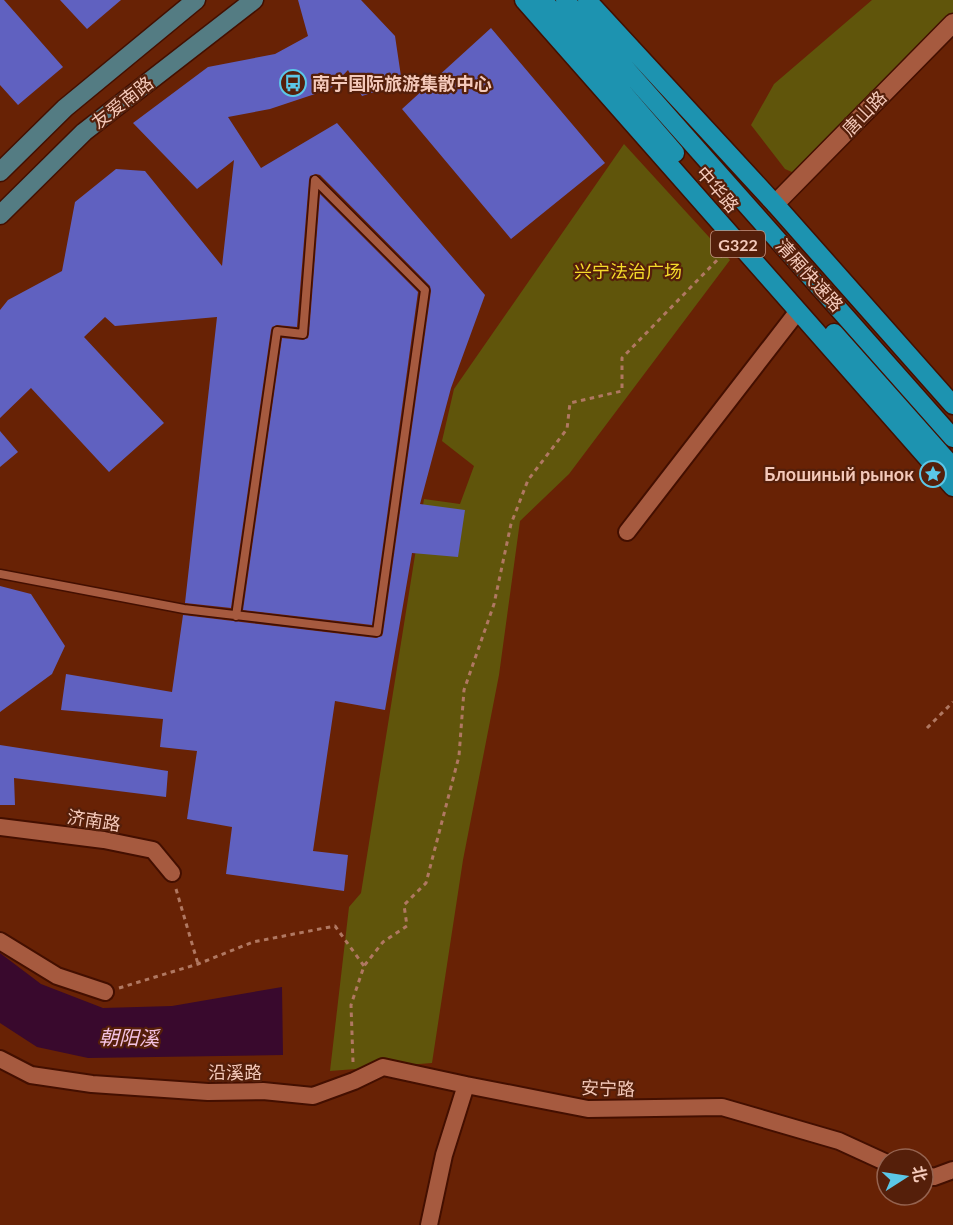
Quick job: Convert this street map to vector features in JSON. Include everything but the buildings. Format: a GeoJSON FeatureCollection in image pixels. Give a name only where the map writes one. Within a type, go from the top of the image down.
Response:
{"type":"FeatureCollection","features":[{"type":"Feature","properties":{"kind":"highway"},"geometry":{"type":"LineString","coordinates":[[525,0],[648,122]]}},
{"type":"Feature","properties":{"kind":"highway","name":"中华路"},"geometry":{"type":"LineString","coordinates":[[525,0],[953,487]]}},
{"type":"Feature","properties":{"kind":"highway","name":"清厢快速路"},"geometry":{"type":"LineString","coordinates":[[543,0],[728,215],[953,467]]}},
{"type":"Feature","properties":{"kind":"highway","name":"清厢快速路"},"geometry":{"type":"LineString","coordinates":[[566,0],[953,438]]}},
{"type":"Feature","properties":{"kind":"highway"},"geometry":{"type":"LineString","coordinates":[[585,0],[672,121]]}},
{"type":"Feature","properties":{"kind":"highway","name":"中华路"},"geometry":{"type":"LineString","coordinates":[[585,0],[775,204],[953,405]]}},
{"type":"Feature","properties":{"kind":"main road","name":"友爱南路"},"geometry":{"type":"LineString","coordinates":[[0,172],[65,108],[196,0]]}},
{"type":"Feature","properties":{"kind":"main road","name":"友爱南路"},"geometry":{"type":"LineString","coordinates":[[0,215],[84,132],[254,0]]}},
{"type":"Feature","properties":{"kind":"street","name":"唐山路"},"geometry":{"type":"LineString","coordinates":[[775,204],[953,23]]}},
{"type":"Feature","properties":{"kind":"street"},"geometry":{"type":"LineString","coordinates":[[627,532],[798,311]]}},
{"type":"Feature","properties":{"kind":"street","name":"济南路"},"geometry":{"type":"LineString","coordinates":[[0,827],[104,840],[153,850],[172,873]]}},
{"type":"Feature","properties":{"kind":"street"},"geometry":{"type":"LineString","coordinates":[[0,941],[57,976],[105,992]]}},
{"type":"Feature","properties":{"kind":"street","name":"沿溪路"},"geometry":{"type":"LineString","coordinates":[[0,1059],[31,1075],[92,1084],[208,1092],[263,1091],[314,1096],[383,1067],[466,1085]]}},
{"type":"Feature","properties":{"kind":"street"},"geometry":{"type":"LineString","coordinates":[[429,1225],[444,1155],[466,1085]]}},
{"type":"Feature","properties":{"kind":"street","name":"安宁路"},"geometry":{"type":"LineString","coordinates":[[466,1085],[588,1109],[722,1107],[839,1141],[875,1158]]}},
{"type":"Feature","properties":{"kind":"street"},"geometry":{"type":"LineString","coordinates":[[935,1177],[953,1170]]}},
{"type":"Feature","properties":{"kind":"lane"},"geometry":{"type":"LineString","coordinates":[[0,574],[184,609],[236,616],[377,632],[425,290],[315,180],[303,334],[278,331],[236,616]]}},
{"type":"Feature","properties":{"kind":"path"},"geometry":{"type":"LineString","coordinates":[[354,1081],[351,1005],[364,966],[383,942],[407,926],[404,905],[426,883],[459,756],[464,690],[494,604],[511,524],[528,480],[567,429],[570,403],[622,391],[622,358],[736,241]]}},
{"type":"Feature","properties":{"kind":"path"},"geometry":{"type":"LineString","coordinates":[[927,728],[953,702]]}},
{"type":"Feature","properties":{"kind":"path"},"geometry":{"type":"LineString","coordinates":[[172,873],[198,964]]}},
{"type":"Feature","properties":{"kind":"path"},"geometry":{"type":"LineString","coordinates":[[105,992],[198,964],[253,942],[335,926],[364,966]]}},
{"type":"Feature","properties":{"kind":"green space"},"geometry":{"type":"Polygon","coordinates":[[[872,0],[953,0],[953,25],[794,173],[785,169],[751,125],[774,84],[872,0]]]}},
{"type":"Feature","properties":{"kind":"green space","name":"兴宁法治广场"},"geometry":{"type":"Polygon","coordinates":[[[624,144],[730,260],[569,474],[520,521],[499,675],[463,860],[432,1063],[330,1071],[349,907],[361,893],[424,499],[460,504],[474,466],[442,441],[454,389],[624,144]]]}},
{"type":"Feature","properties":{"kind":"water","name":"朝阳溪"},"geometry":{"type":"Polygon","coordinates":[[[0,953],[41,984],[103,1008],[172,1006],[282,987],[283,1055],[88,1058],[37,1047],[0,1023],[0,953]]]}},
{"type":"Feature","properties":{"kind":"place","name":"南宁国际旅游集散中心"},"geometry":{"type":"Point","coordinates":[293,83]}},
{"type":"Feature","properties":{"kind":"place","name":"Блошиный рынок"},"geometry":{"type":"Point","coordinates":[933,474]}}]}
